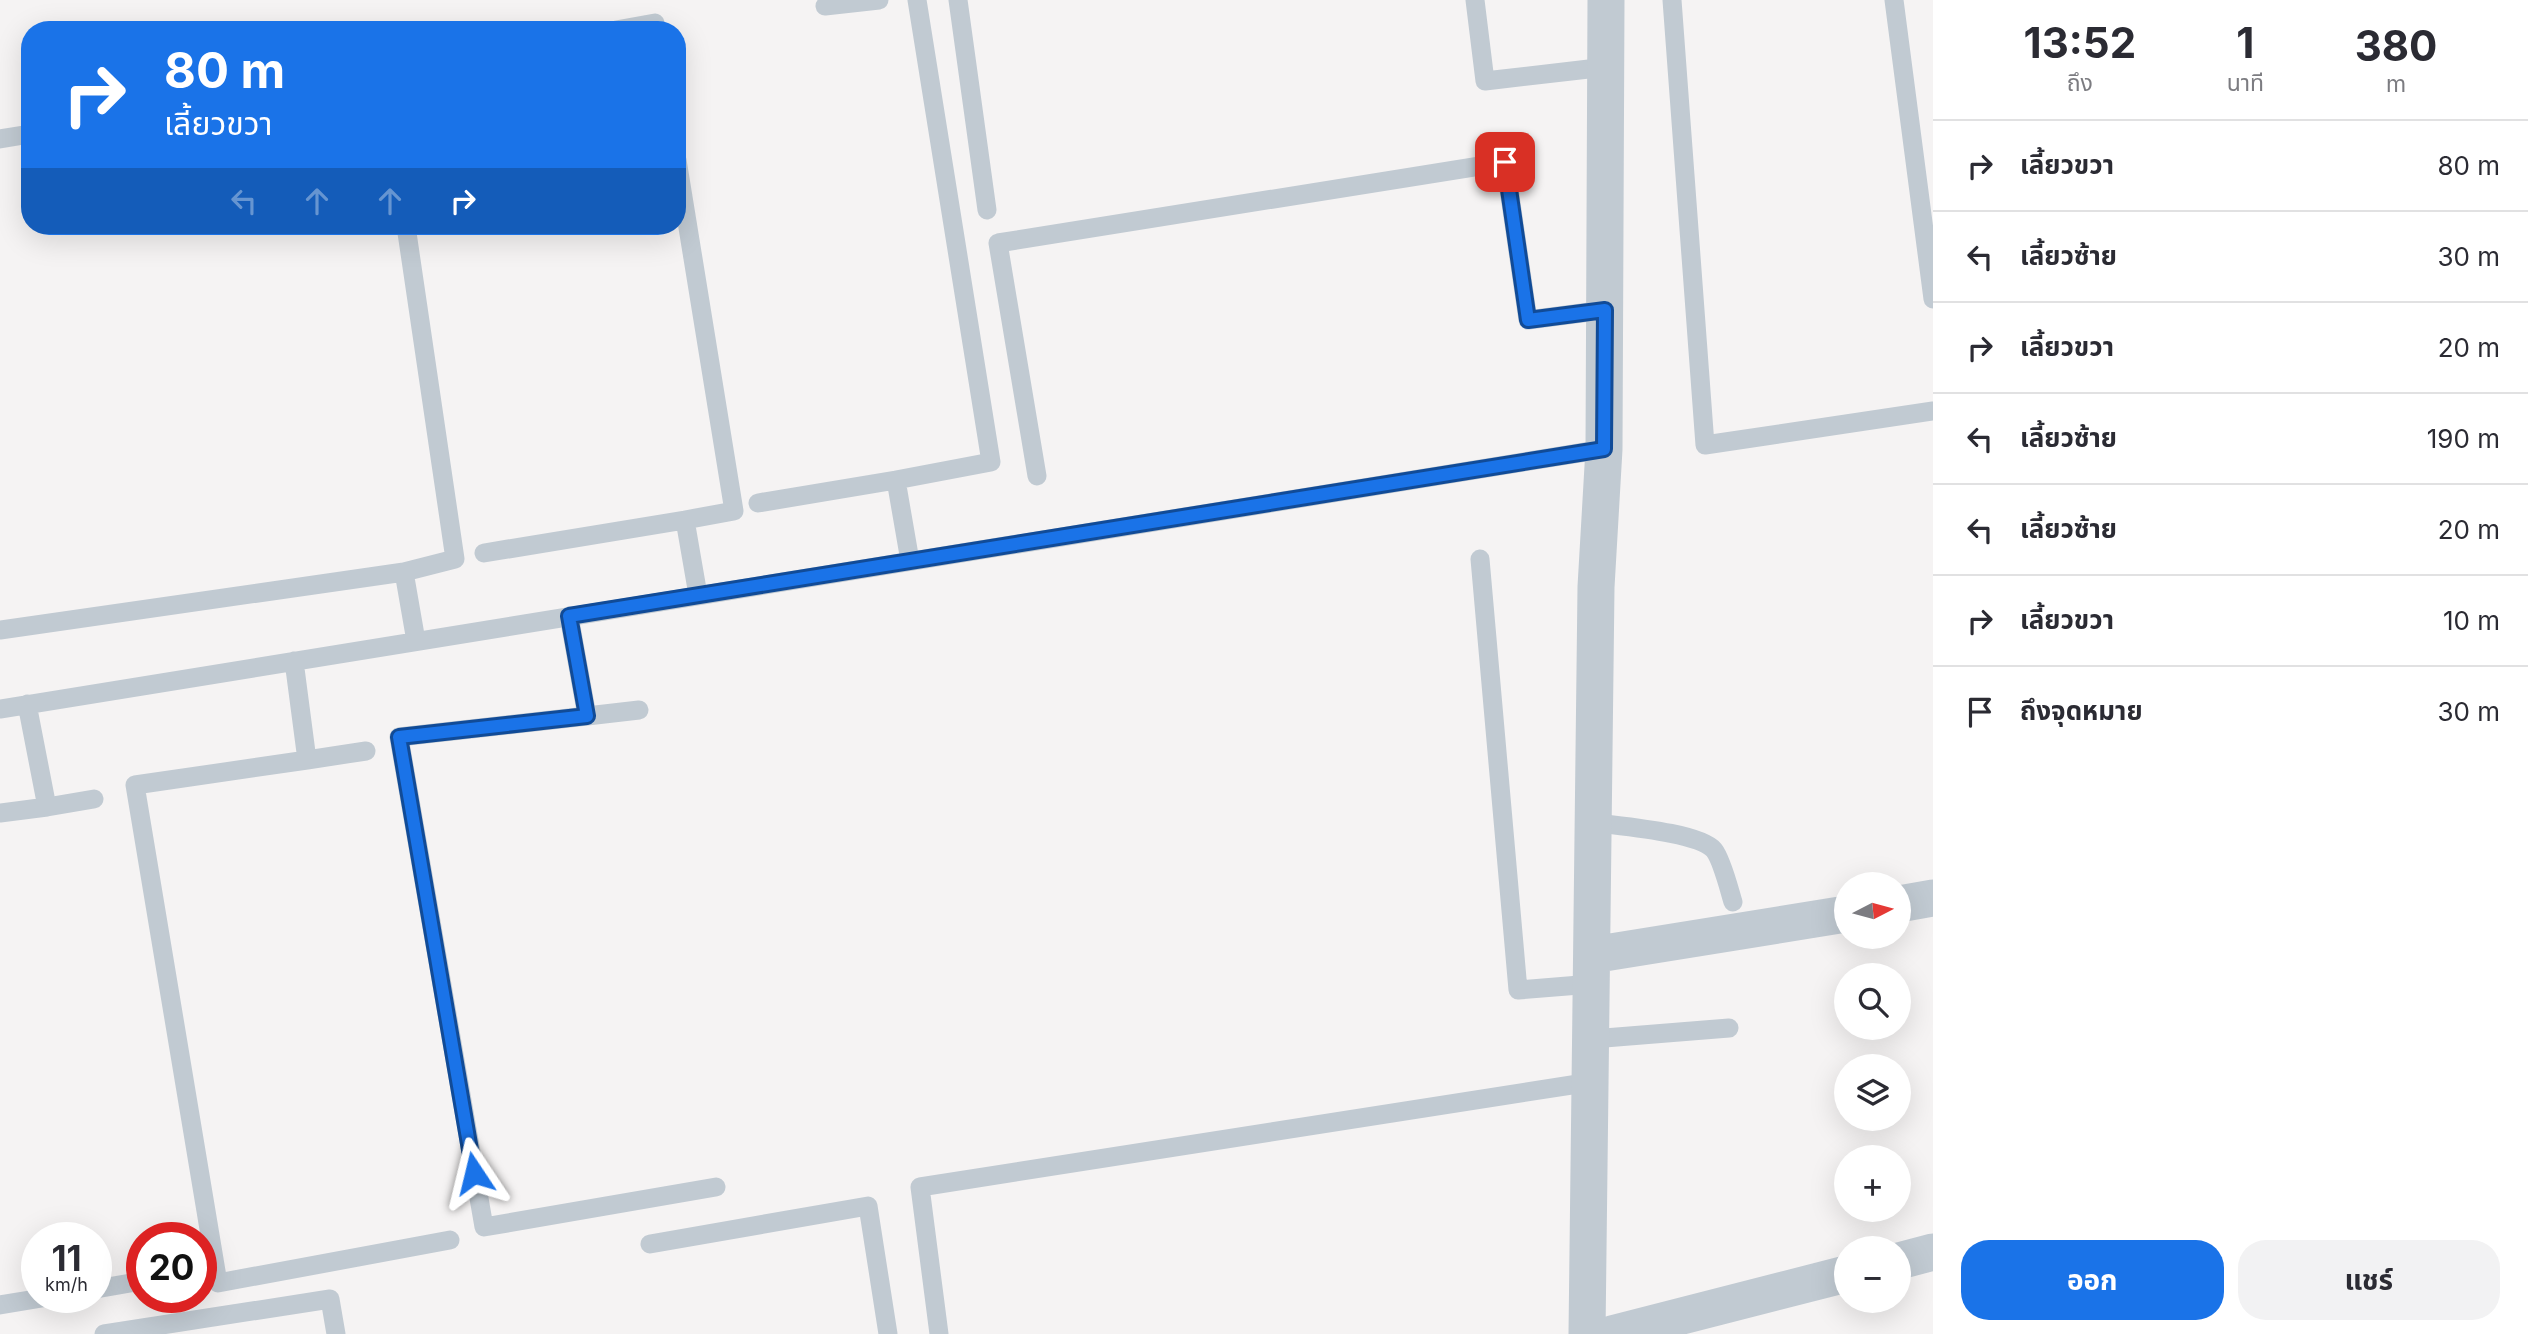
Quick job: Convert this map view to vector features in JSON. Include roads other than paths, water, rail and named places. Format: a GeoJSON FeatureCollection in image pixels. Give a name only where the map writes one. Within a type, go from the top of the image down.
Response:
{"type":"FeatureCollection","features":[{"type":"Feature","properties":{"kind":"street"},"geometry":{"type":"LineString","coordinates":[[1587,1334],[1592,1039],[1591,822],[1596,587],[1604,449],[1606,0]]}},
{"type":"Feature","properties":{"kind":"street"},"geometry":{"type":"LineString","coordinates":[[1911,902],[1933,898]]}},
{"type":"Feature","properties":{"kind":"street"},"geometry":{"type":"LineString","coordinates":[[1592,970],[1834,917]]}},
{"type":"Feature","properties":{"kind":"street"},"geometry":{"type":"LineString","coordinates":[[1911,1258],[1933,1252]]}},
{"type":"Feature","properties":{"kind":"street"},"geometry":{"type":"LineString","coordinates":[[1612,1334],[1834,1277]]}},
{"type":"Feature","properties":{"kind":"lane"},"geometry":{"type":"LineString","coordinates":[[825,6],[879,0]]}},
{"type":"Feature","properties":{"kind":"lane"},"geometry":{"type":"LineString","coordinates":[[758,503],[991,462],[917,0]]}},
{"type":"Feature","properties":{"kind":"lane"},"geometry":{"type":"LineString","coordinates":[[958,0],[987,210]]}},
{"type":"Feature","properties":{"kind":"lane"},"geometry":{"type":"LineString","coordinates":[[1475,0],[1485,81],[1606,67]]}},
{"type":"Feature","properties":{"kind":"lane"},"geometry":{"type":"LineString","coordinates":[[1672,0],[1705,444],[1933,411]]}},
{"type":"Feature","properties":{"kind":"lane"},"geometry":{"type":"LineString","coordinates":[[1894,0],[1933,299]]}},
{"type":"Feature","properties":{"kind":"lane"},"geometry":{"type":"LineString","coordinates":[[0,139],[21,136]]}},
{"type":"Feature","properties":{"kind":"lane"},"geometry":{"type":"LineString","coordinates":[[1037,476],[998,243],[1505,162],[1528,320],[1605,310]]}},
{"type":"Feature","properties":{"kind":"lane"},"geometry":{"type":"LineString","coordinates":[[484,553],[734,511],[686,215]]}},
{"type":"Feature","properties":{"kind":"lane"},"geometry":{"type":"LineString","coordinates":[[0,630],[404,572],[455,559],[407,235]]}},
{"type":"Feature","properties":{"kind":"lane"},"geometry":{"type":"LineString","coordinates":[[0,709],[1604,449]]}},
{"type":"Feature","properties":{"kind":"lane"},"geometry":{"type":"LineString","coordinates":[[896,480],[911,561]]}},
{"type":"Feature","properties":{"kind":"lane"},"geometry":{"type":"LineString","coordinates":[[685,520],[698,595]]}},
{"type":"Feature","properties":{"kind":"lane"},"geometry":{"type":"LineString","coordinates":[[1480,559],[1518,990],[1592,970]]}},
{"type":"Feature","properties":{"kind":"lane"},"geometry":{"type":"LineString","coordinates":[[404,572],[416,641]]}},
{"type":"Feature","properties":{"kind":"lane"},"geometry":{"type":"LineString","coordinates":[[569,616],[587,716]]}},
{"type":"Feature","properties":{"kind":"lane"},"geometry":{"type":"LineString","coordinates":[[294,661],[307,760]]}},
{"type":"Feature","properties":{"kind":"lane"},"geometry":{"type":"LineString","coordinates":[[27,704],[47,807]]}},
{"type":"Feature","properties":{"kind":"lane"},"geometry":{"type":"LineString","coordinates":[[639,710],[399,737],[484,1227],[716,1187]]}},
{"type":"Feature","properties":{"kind":"lane"},"geometry":{"type":"LineString","coordinates":[[366,751],[135,785],[218,1283],[450,1240]]}},
{"type":"Feature","properties":{"kind":"lane"},"geometry":{"type":"LineString","coordinates":[[0,813],[94,799]]}},
{"type":"Feature","properties":{"kind":"lane"},"geometry":{"type":"LineString","coordinates":[[1591,822],[1683,835],[1702,842],[1714,850],[1733,902]]}},
{"type":"Feature","properties":{"kind":"lane"},"geometry":{"type":"LineString","coordinates":[[1592,1039],[1729,1028]]}},
{"type":"Feature","properties":{"kind":"lane"},"geometry":{"type":"LineString","coordinates":[[939,1334],[920,1187],[1591,1082]]}},
{"type":"Feature","properties":{"kind":"lane"},"geometry":{"type":"LineString","coordinates":[[650,1244],[868,1206],[888,1334]]}},
{"type":"Feature","properties":{"kind":"lane"},"geometry":{"type":"LineString","coordinates":[[104,1334],[330,1299],[336,1334]]}},
{"type":"Feature","properties":{"kind":"lane"},"geometry":{"type":"LineString","coordinates":[[0,1305],[21,1302]]}}]}
